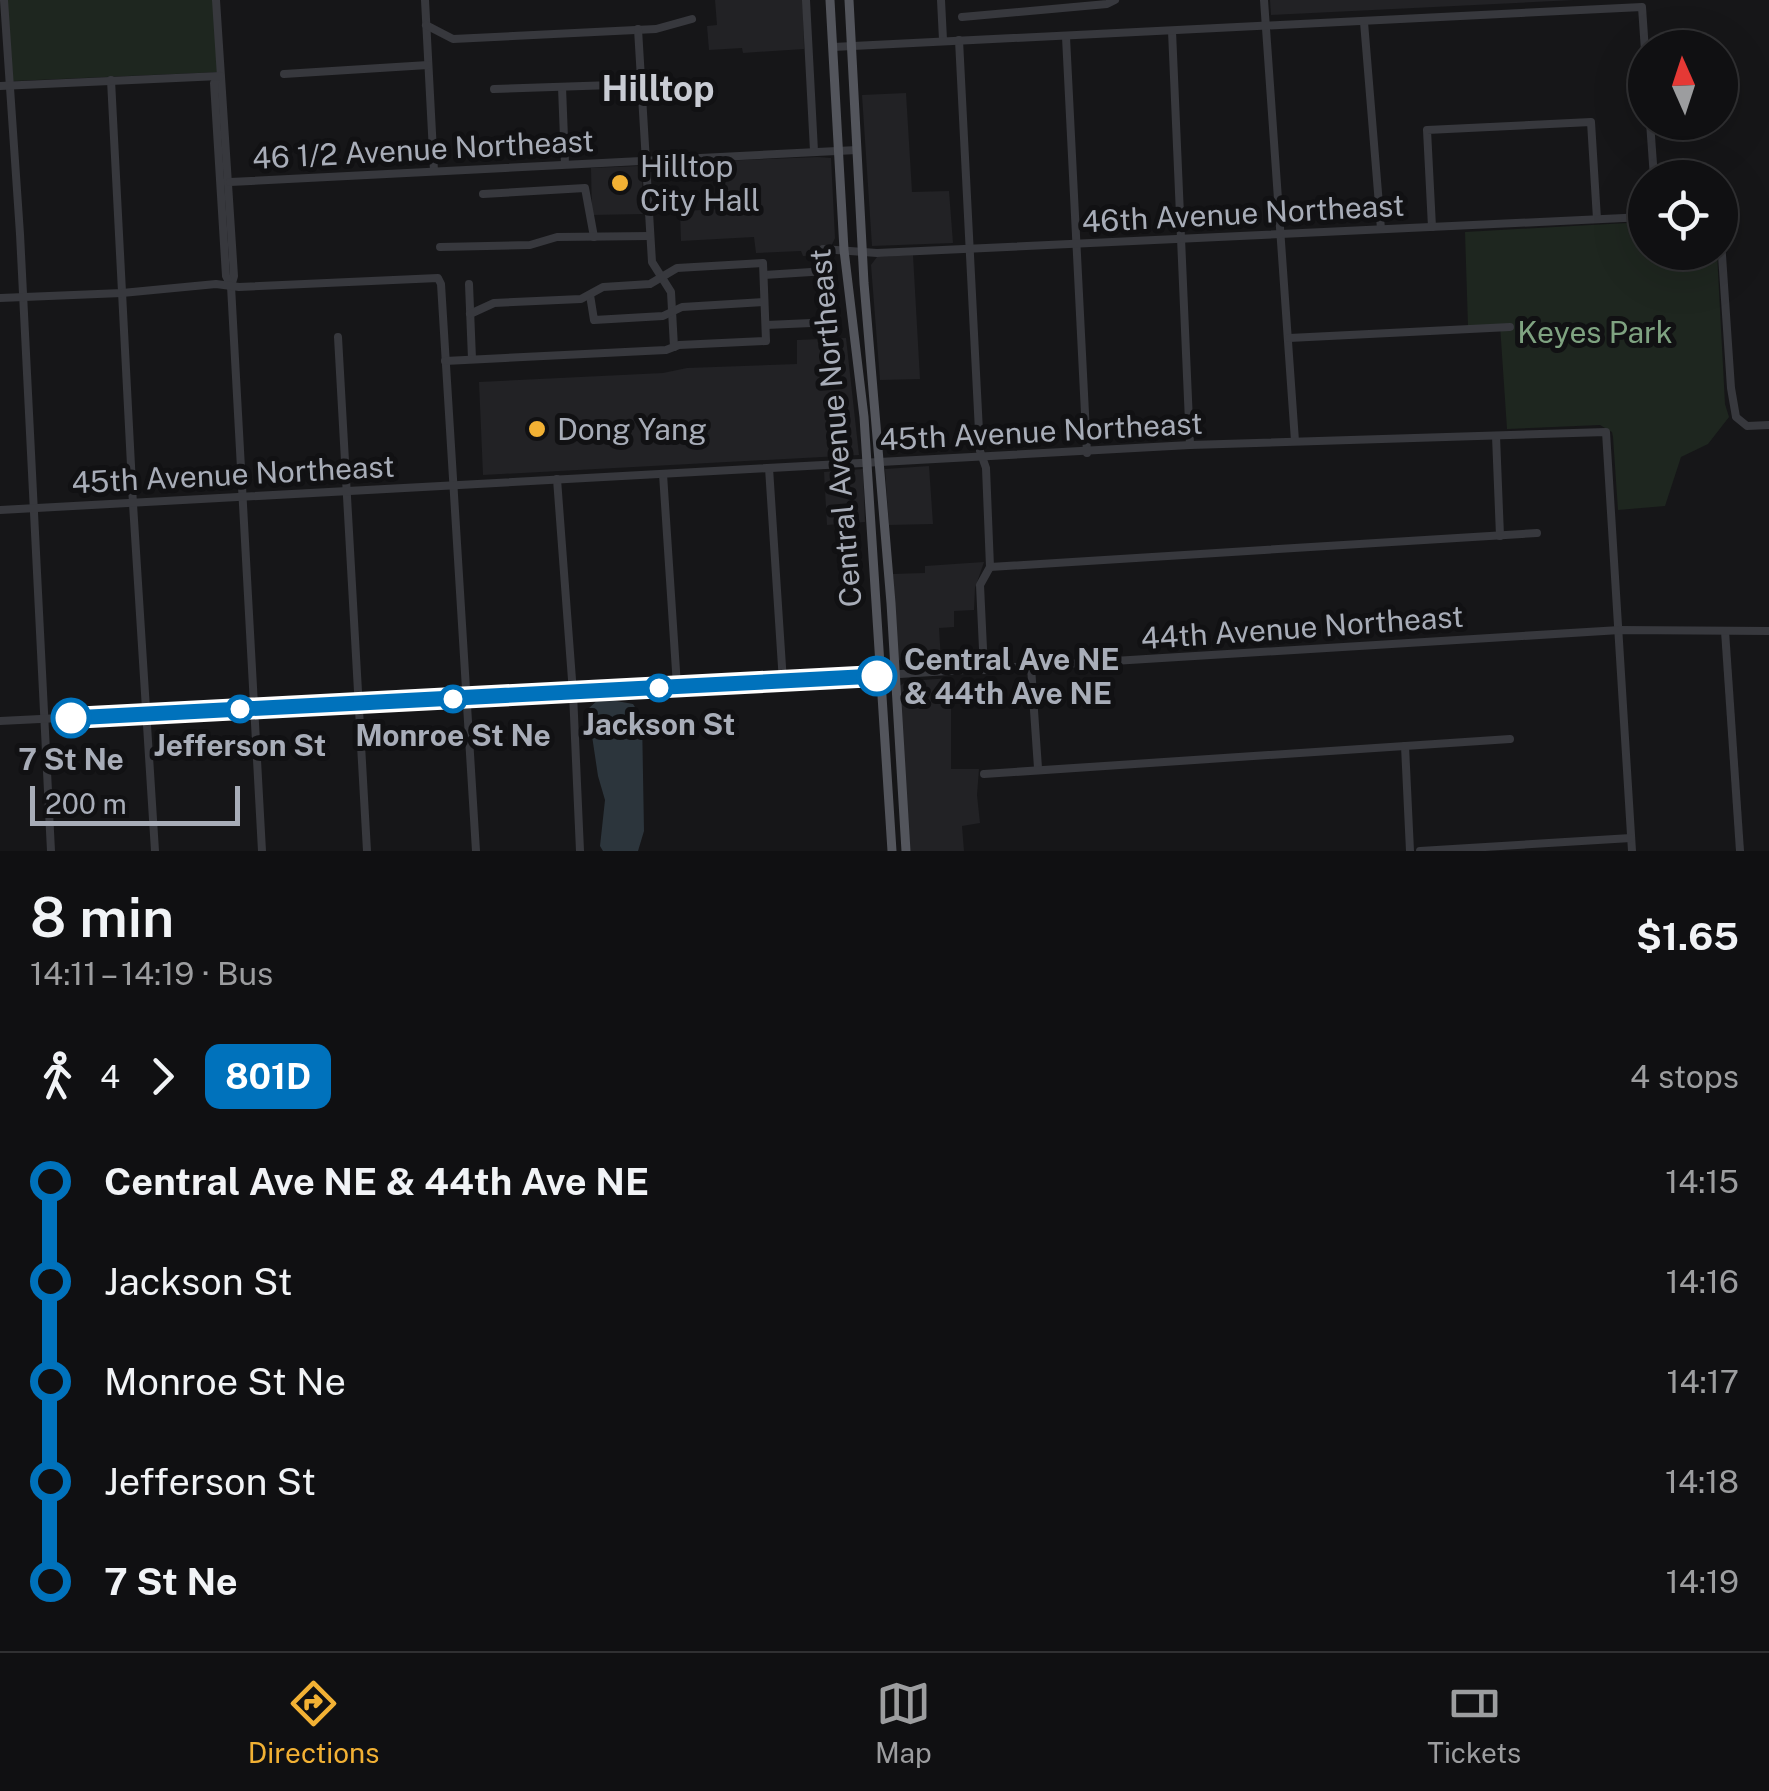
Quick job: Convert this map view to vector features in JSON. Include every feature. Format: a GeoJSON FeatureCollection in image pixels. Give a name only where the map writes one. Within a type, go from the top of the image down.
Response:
{"type":"FeatureCollection","features":[{"type":"Feature","properties":{"kind":"main road","name":"Central Avenue Northeast"},"geometry":{"type":"LineString","coordinates":[[830,0],[844,250],[868,462],[892,851]]}},
{"type":"Feature","properties":{"kind":"main road","name":"Central Avenue Northeast"},"geometry":{"type":"LineString","coordinates":[[849,0],[862,252],[906,851]]}},
{"type":"Feature","properties":{"kind":"street"},"geometry":{"type":"LineString","coordinates":[[4,0],[5,85],[23,297],[51,851]]}},
{"type":"Feature","properties":{"kind":"street"},"geometry":{"type":"LineString","coordinates":[[216,0],[230,182],[234,276],[231,286],[262,851]]}},
{"type":"Feature","properties":{"kind":"street"},"geometry":{"type":"LineString","coordinates":[[425,0],[434,171]]}},
{"type":"Feature","properties":{"kind":"street"},"geometry":{"type":"LineString","coordinates":[[806,0],[814,151]]}},
{"type":"Feature","properties":{"kind":"street"},"geometry":{"type":"LineString","coordinates":[[942,0],[944,40]]}},
{"type":"Feature","properties":{"kind":"street"},"geometry":{"type":"LineString","coordinates":[[962,16],[1011,5],[1098,5],[1115,0]]}},
{"type":"Feature","properties":{"kind":"street"},"geometry":{"type":"LineString","coordinates":[[1264,0],[1295,440]]}},
{"type":"Feature","properties":{"kind":"street"},"geometry":{"type":"LineString","coordinates":[[832,47],[1642,7],[1644,30]]}},
{"type":"Feature","properties":{"kind":"street"},"geometry":{"type":"LineString","coordinates":[[426,25],[453,40],[656,29],[692,19]]}},
{"type":"Feature","properties":{"kind":"street"},"geometry":{"type":"LineString","coordinates":[[1364,22],[1382,230]]}},
{"type":"Feature","properties":{"kind":"street"},"geometry":{"type":"LineString","coordinates":[[638,29],[652,268],[671,292],[674,347]]}},
{"type":"Feature","properties":{"kind":"street"},"geometry":{"type":"LineString","coordinates":[[1172,32],[1190,445]]}},
{"type":"Feature","properties":{"kind":"street"},"geometry":{"type":"LineString","coordinates":[[1066,37],[1087,453]]}},
{"type":"Feature","properties":{"kind":"street"},"geometry":{"type":"LineString","coordinates":[[958,40],[990,567],[980,586],[984,670]]}},
{"type":"Feature","properties":{"kind":"street"},"geometry":{"type":"LineString","coordinates":[[284,74],[428,66]]}},
{"type":"Feature","properties":{"kind":"street"},"geometry":{"type":"LineString","coordinates":[[5,85],[220,76]]}},
{"type":"Feature","properties":{"kind":"street"},"geometry":{"type":"LineString","coordinates":[[220,76],[214,83],[219,183],[226,276],[231,286]]}},
{"type":"Feature","properties":{"kind":"street"},"geometry":{"type":"LineString","coordinates":[[111,80],[155,851]]}},
{"type":"Feature","properties":{"kind":"street"},"geometry":{"type":"LineString","coordinates":[[494,89],[642,84]]}},
{"type":"Feature","properties":{"kind":"street"},"geometry":{"type":"LineString","coordinates":[[562,87],[565,164]]}},
{"type":"Feature","properties":{"kind":"street"},"geometry":{"type":"LineString","coordinates":[[1432,227],[1428,130],[1592,122],[1597,219]]}},
{"type":"Feature","properties":{"kind":"street","name":"46 1/2 Avenue Northeast"},"geometry":{"type":"LineString","coordinates":[[230,182],[857,150]]}},
{"type":"Feature","properties":{"kind":"street"},"geometry":{"type":"LineString","coordinates":[[483,194],[585,188],[594,237]]}},
{"type":"Feature","properties":{"kind":"street","name":"46th Avenue Northeast"},"geometry":{"type":"LineString","coordinates":[[822,249],[969,249],[1628,218]]}},
{"type":"Feature","properties":{"kind":"street"},"geometry":{"type":"LineString","coordinates":[[440,247],[530,246],[557,237],[650,236]]}},
{"type":"Feature","properties":{"kind":"street"},"geometry":{"type":"LineString","coordinates":[[444,361],[666,350],[766,340],[763,262],[677,268],[650,284],[603,288],[581,299],[494,303],[470,314]]}},
{"type":"Feature","properties":{"kind":"street"},"geometry":{"type":"LineString","coordinates":[[1723,270],[1730,388],[1736,417],[1747,426],[1769,425]]}},
{"type":"Feature","properties":{"kind":"street"},"geometry":{"type":"LineString","coordinates":[[764,274],[828,271],[834,322],[766,326]]}},
{"type":"Feature","properties":{"kind":"street"},"geometry":{"type":"LineString","coordinates":[[0,298],[438,278],[476,851]]}},
{"type":"Feature","properties":{"kind":"street"},"geometry":{"type":"LineString","coordinates":[[469,284],[472,359]]}},
{"type":"Feature","properties":{"kind":"street"},"geometry":{"type":"LineString","coordinates":[[590,295],[594,320],[663,316],[672,310],[764,302]]}},
{"type":"Feature","properties":{"kind":"street"},"geometry":{"type":"LineString","coordinates":[[1289,338],[1510,327]]}},
{"type":"Feature","properties":{"kind":"street"},"geometry":{"type":"LineString","coordinates":[[338,336],[368,851]]}},
{"type":"Feature","properties":{"kind":"street","name":"45th Avenue Northeast"},"geometry":{"type":"LineString","coordinates":[[0,510],[1190,445],[1606,432],[1620,630]]}},
{"type":"Feature","properties":{"kind":"street"},"geometry":{"type":"LineString","coordinates":[[1496,436],[1500,536]]}},
{"type":"Feature","properties":{"kind":"street"},"geometry":{"type":"LineString","coordinates":[[769,468],[783,682]]}},
{"type":"Feature","properties":{"kind":"street"},"geometry":{"type":"LineString","coordinates":[[663,474],[678,686]]}},
{"type":"Feature","properties":{"kind":"street"},"geometry":{"type":"LineString","coordinates":[[558,479],[580,851]]}},
{"type":"Feature","properties":{"kind":"street"},"geometry":{"type":"LineString","coordinates":[[990,567],[1537,533]]}},
{"type":"Feature","properties":{"kind":"street"},"geometry":{"type":"LineString","coordinates":[[1620,630],[1632,851]]}},
{"type":"Feature","properties":{"kind":"street","name":"44th Avenue Northeast"},"geometry":{"type":"LineString","coordinates":[[0,721],[783,682],[1620,630],[1769,631]]}},
{"type":"Feature","properties":{"kind":"street"},"geometry":{"type":"LineString","coordinates":[[1725,630],[1740,851]]}},
{"type":"Feature","properties":{"kind":"street"},"geometry":{"type":"LineString","coordinates":[[1031,667],[1038,768]]}},
{"type":"Feature","properties":{"kind":"street"},"geometry":{"type":"LineString","coordinates":[[984,774],[1510,739]]}},
{"type":"Feature","properties":{"kind":"street"},"geometry":{"type":"LineString","coordinates":[[1405,746],[1410,851]]}},
{"type":"Feature","properties":{"kind":"street"},"geometry":{"type":"LineString","coordinates":[[1420,851],[1631,838]]}},
{"type":"Feature","properties":{"kind":"shaded area"},"geometry":{"type":"Polygon","coordinates":[[[715,0],[803,0],[804,49],[743,53],[742,48],[709,50],[707,26],[717,25],[715,0]]]}},
{"type":"Feature","properties":{"kind":"shaded area"},"geometry":{"type":"Polygon","coordinates":[[[1270,0],[1574,0],[1271,15],[1270,0]]]}},
{"type":"Feature","properties":{"kind":"shaded area"},"geometry":{"type":"Polygon","coordinates":[[[906,93],[912,192],[949,191],[953,243],[872,246],[862,95],[906,93]]]}},
{"type":"Feature","properties":{"kind":"shaded area"},"geometry":{"type":"Polygon","coordinates":[[[831,158],[835,238],[827,255],[803,256],[801,251],[756,253],[754,237],[681,241],[680,211],[722,209],[719,161],[831,158]]]}},
{"type":"Feature","properties":{"kind":"shaded area"},"geometry":{"type":"Polygon","coordinates":[[[638,166],[642,170],[643,214],[592,215],[591,168],[638,166]]]}},
{"type":"Feature","properties":{"kind":"shaded area"},"geometry":{"type":"Polygon","coordinates":[[[913,255],[920,379],[880,380],[871,265],[877,257],[913,255]]]}},
{"type":"Feature","properties":{"kind":"shaded area"},"geometry":{"type":"Polygon","coordinates":[[[846,338],[859,455],[483,475],[479,382],[797,364],[797,340],[846,338]]]}},
{"type":"Feature","properties":{"kind":"shaded area"},"geometry":{"type":"Polygon","coordinates":[[[929,466],[933,524],[889,525],[885,469],[929,466]]]}},
{"type":"Feature","properties":{"kind":"shaded area"},"geometry":{"type":"Polygon","coordinates":[[[863,469],[865,522],[827,525],[824,472],[863,469]]]}},
{"type":"Feature","properties":{"kind":"shaded area"},"geometry":{"type":"Polygon","coordinates":[[[984,562],[975,588],[974,610],[954,611],[954,627],[939,628],[941,661],[903,663],[898,659],[892,574],[925,573],[925,566],[984,562]]]}},
{"type":"Feature","properties":{"kind":"shaded area"},"geometry":{"type":"Polygon","coordinates":[[[951,678],[951,769],[979,769],[980,823],[962,826],[964,851],[909,851],[899,686],[908,681],[951,678]]]}},
{"type":"Feature","properties":{"kind":"shaded area"},"geometry":{"type":"Polygon","coordinates":[[[600,698],[633,704],[642,718],[644,831],[638,851],[603,851],[600,846],[605,800],[588,709],[600,698]]]}},
{"type":"Feature","properties":{"kind":"green space"},"geometry":{"type":"Polygon","coordinates":[[[7,0],[217,0],[221,72],[13,81],[7,0]]]}},
{"type":"Feature","properties":{"kind":"green space","name":"Keyes Park"},"geometry":{"type":"Polygon","coordinates":[[[1628,223],[1628,270],[1718,270],[1725,404],[1729,417],[1708,444],[1681,457],[1665,506],[1618,510],[1612,432],[1600,425],[1507,429],[1500,325],[1468,326],[1465,232],[1628,223]]]}},
{"type":"Feature","properties":{"kind":"bus line","name":"801D"},"geometry":{"type":"LineString","coordinates":[[71,718],[877,676]]}},
{"type":"Feature","properties":{"kind":"place","name":"Hilltop City Hall"},"geometry":{"type":"Point","coordinates":[620,183]}},
{"type":"Feature","properties":{"kind":"place","name":"Dong Yang"},"geometry":{"type":"Point","coordinates":[537,429]}},
{"type":"Feature","properties":{"kind":"place","name":"Central Ave NE & 44th Ave NE"},"geometry":{"type":"Point","coordinates":[877,676]}},
{"type":"Feature","properties":{"kind":"place","name":"Jackson St"},"geometry":{"type":"Point","coordinates":[659,688]}},
{"type":"Feature","properties":{"kind":"place","name":"Monroe St Ne"},"geometry":{"type":"Point","coordinates":[453,699]}},
{"type":"Feature","properties":{"kind":"place","name":"Jefferson St"},"geometry":{"type":"Point","coordinates":[240,709]}},
{"type":"Feature","properties":{"kind":"place","name":"7 St Ne"},"geometry":{"type":"Point","coordinates":[71,718]}},
{"type":"Feature","properties":{"kind":"district","name":"Hilltop"},"geometry":{"type":"Point","coordinates":[658,88]}}]}
